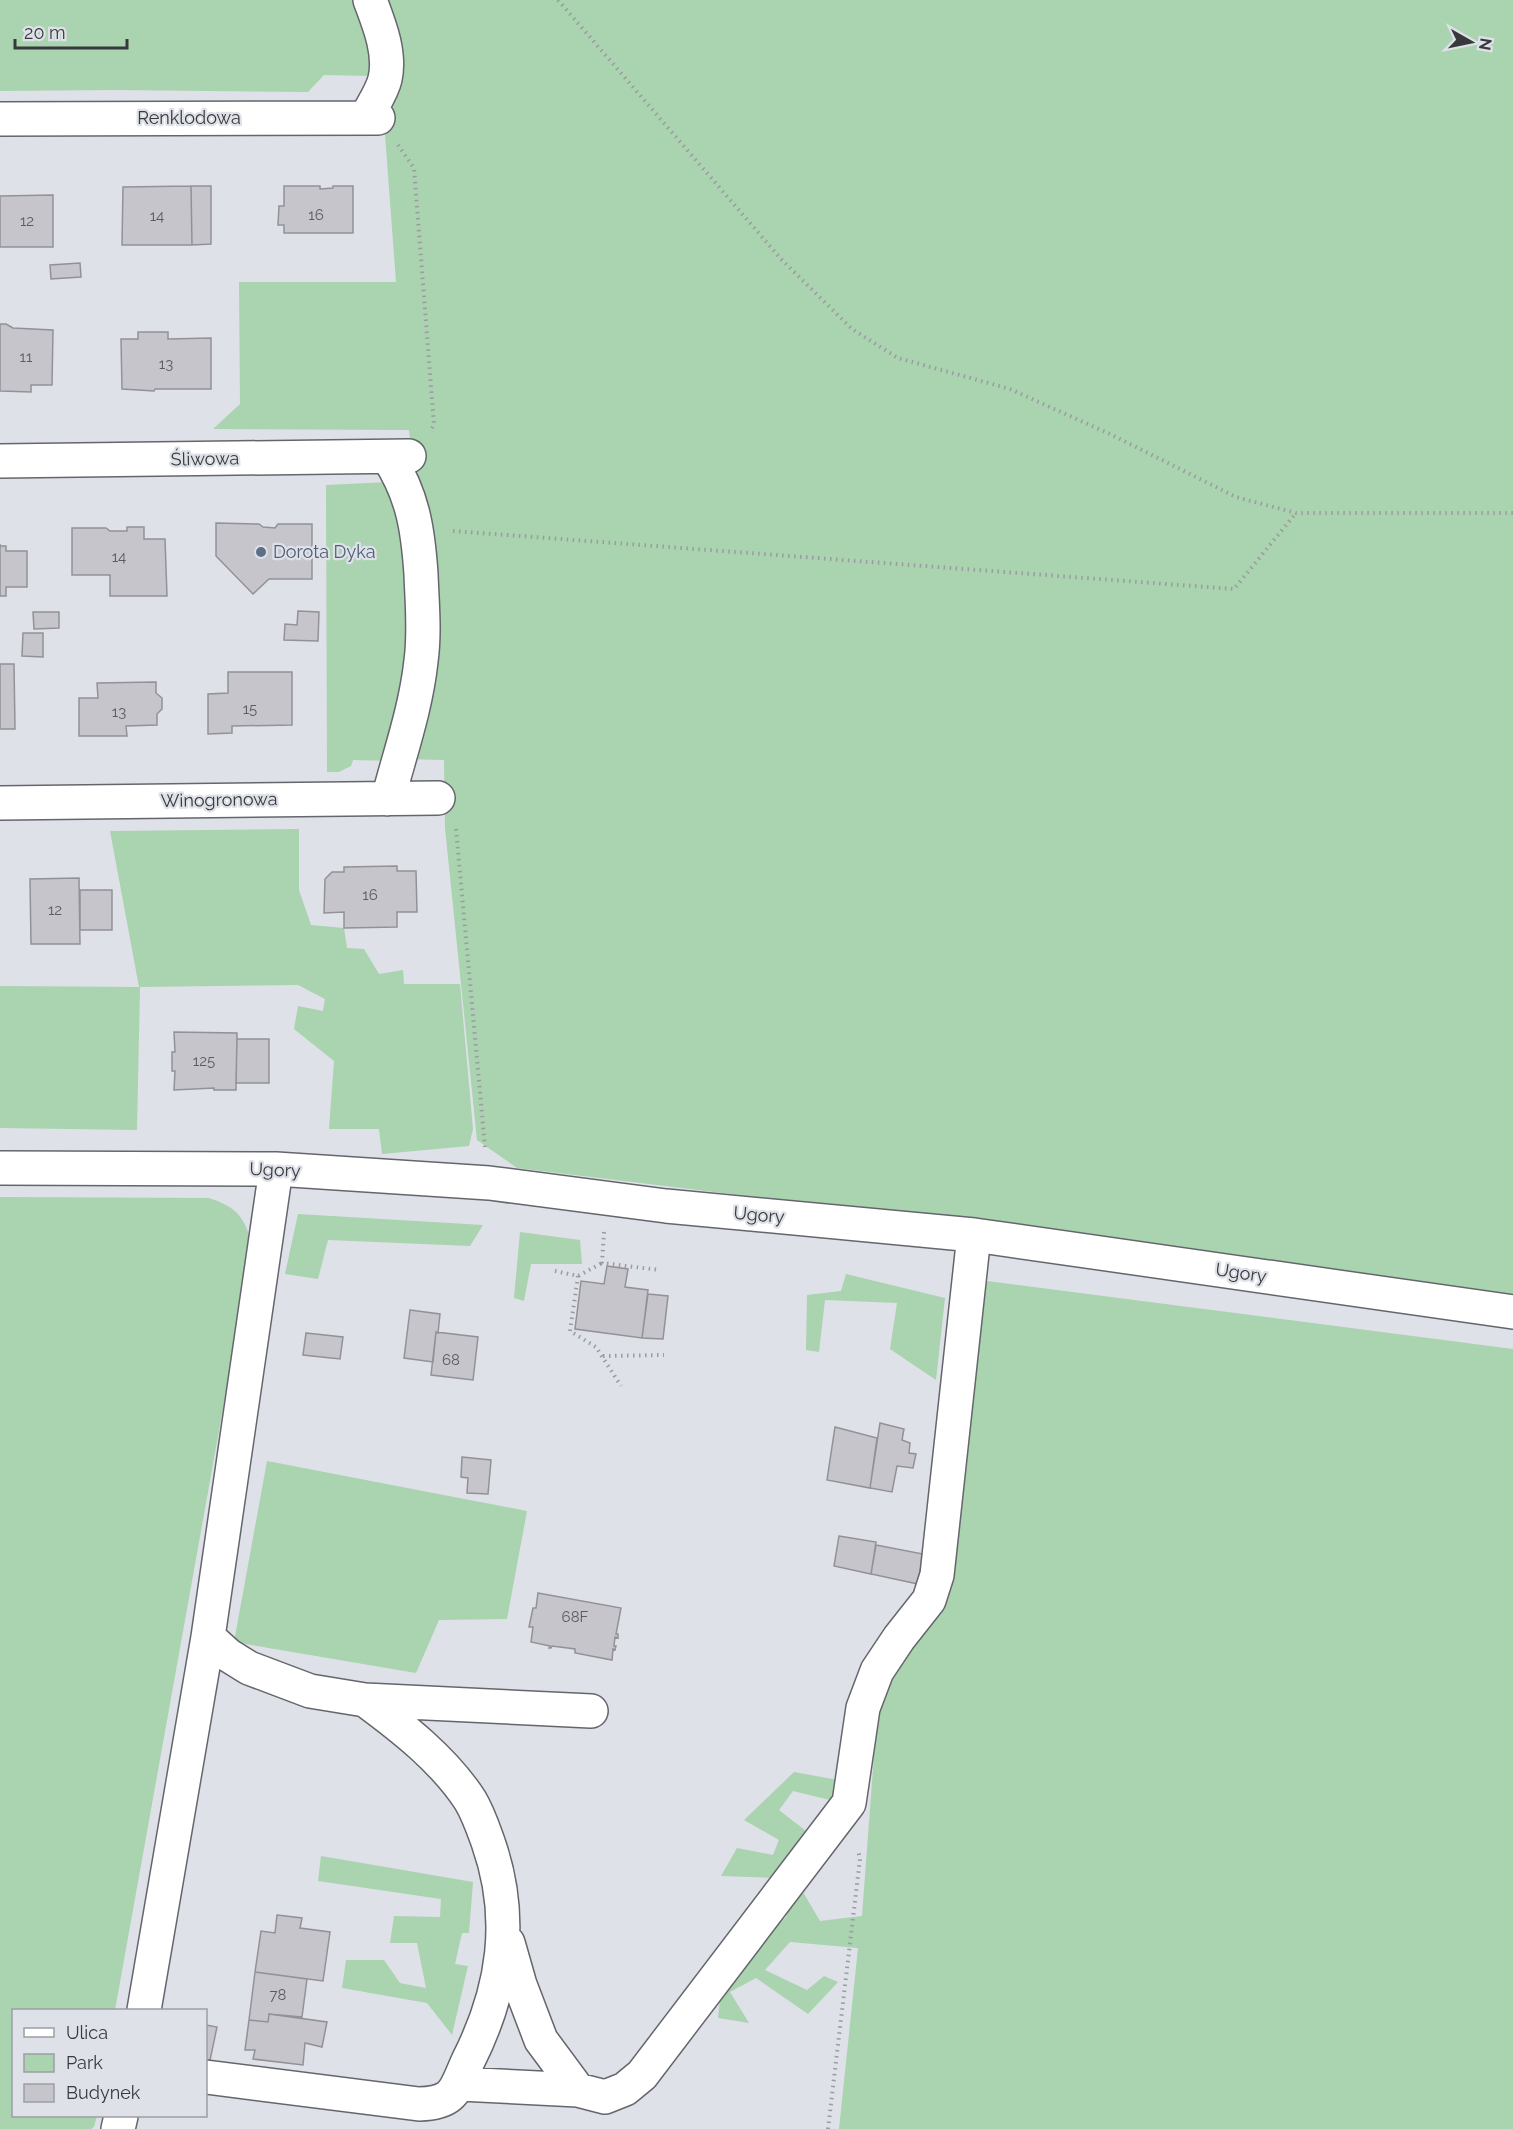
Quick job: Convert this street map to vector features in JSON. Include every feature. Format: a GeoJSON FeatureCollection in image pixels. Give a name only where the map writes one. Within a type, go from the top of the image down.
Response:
{"type":"FeatureCollection","features":[{"type":"Feature","properties":{"kind":"street"},"geometry":{"type":"LineString","coordinates":[[370,0],[386,52],[385,79],[372,118]]}},
{"type":"Feature","properties":{"kind":"street","name":"Renklodowa"},"geometry":{"type":"LineString","coordinates":[[0,119],[372,118]]}},
{"type":"Feature","properties":{"kind":"street"},"geometry":{"type":"LineString","coordinates":[[388,799],[411,711],[421,661],[423,616],[416,528],[411,500],[400,476],[399,457]]}},
{"type":"Feature","properties":{"kind":"street","name":"Śliwowa"},"geometry":{"type":"LineString","coordinates":[[0,461],[399,457]]}},
{"type":"Feature","properties":{"kind":"street","name":"Winogronowa"},"geometry":{"type":"LineString","coordinates":[[0,803],[388,799],[447,810]]}},
{"type":"Feature","properties":{"kind":"street","name":"Ugory"},"geometry":{"type":"LineString","coordinates":[[0,1168],[276,1169],[489,1183],[678,1207],[974,1235],[1513,1312]]}},
{"type":"Feature","properties":{"kind":"street"},"geometry":{"type":"LineString","coordinates":[[144,2009],[208,1637],[276,1169]]}},
{"type":"Feature","properties":{"kind":"street"},"geometry":{"type":"LineString","coordinates":[[460,2084],[578,2090],[605,2097],[625,2090],[642,2075],[849,1803],[863,1708],[873,1680],[899,1638],[929,1600],[937,1575],[974,1235]]}},
{"type":"Feature","properties":{"kind":"street"},"geometry":{"type":"LineString","coordinates":[[208,1637],[228,1655],[249,1668],[310,1691],[365,1700],[591,1711]]}},
{"type":"Feature","properties":{"kind":"street"},"geometry":{"type":"LineString","coordinates":[[365,1700],[420,1745],[446,1771],[470,1801],[493,1857],[504,1927],[520,1985],[541,2040],[578,2090]]}},
{"type":"Feature","properties":{"kind":"street"},"geometry":{"type":"LineString","coordinates":[[207,2077],[419,2104],[431,2104],[442,2100],[451,2095],[460,2084],[478,2044],[495,1994],[504,1927]]}},
{"type":"Feature","properties":{"kind":"path"},"geometry":{"type":"LineString","coordinates":[[558,0],[781,259],[852,329],[898,358],[1010,389],[1112,435],[1236,497],[1296,513],[1513,513]]}},
{"type":"Feature","properties":{"kind":"path"},"geometry":{"type":"LineString","coordinates":[[372,118],[414,168],[434,425],[399,457]]}},
{"type":"Feature","properties":{"kind":"path"},"geometry":{"type":"LineString","coordinates":[[416,528],[1234,589],[1296,513]]}},
{"type":"Feature","properties":{"kind":"path"},"geometry":{"type":"LineString","coordinates":[[447,810],[489,1183]]}},
{"type":"Feature","properties":{"kind":"path"},"geometry":{"type":"LineString","coordinates":[[602,1263],[607,1198]]}},
{"type":"Feature","properties":{"kind":"path"},"geometry":{"type":"LineString","coordinates":[[555,1271],[578,1276],[602,1263],[660,1270]]}},
{"type":"Feature","properties":{"kind":"path"},"geometry":{"type":"LineString","coordinates":[[578,1276],[570,1331],[596,1347],[621,1386]]}},
{"type":"Feature","properties":{"kind":"path"},"geometry":{"type":"LineString","coordinates":[[603,1356],[664,1355]]}},
{"type":"Feature","properties":{"kind":"path"},"geometry":{"type":"LineString","coordinates":[[828,2129],[860,1858],[849,1803]]}},
{"type":"Feature","properties":{"kind":"green space"},"geometry":{"type":"Polygon","coordinates":[[[0,0],[359,0],[377,76],[324,75],[308,92],[0,91],[0,0]]]}},
{"type":"Feature","properties":{"kind":"green space"},"geometry":{"type":"Polygon","coordinates":[[[375,0],[1513,0],[1513,1295],[1004,1227],[517,1168],[477,1140],[445,828],[444,760],[402,759],[418,696],[436,684],[409,430],[213,429],[240,404],[239,282],[396,282],[375,0]]]}},
{"type":"Feature","properties":{"kind":"green space"},"geometry":{"type":"Polygon","coordinates":[[[389,482],[401,491],[417,627],[393,761],[353,760],[351,766],[339,772],[327,772],[326,485],[389,482]]]}},
{"type":"Feature","properties":{"kind":"green space"},"geometry":{"type":"Polygon","coordinates":[[[299,829],[299,890],[311,925],[344,928],[347,948],[364,949],[379,974],[403,970],[404,984],[460,984],[473,1129],[469,1146],[382,1154],[379,1129],[329,1129],[334,1061],[294,1029],[298,1006],[323,1011],[325,999],[298,985],[140,987],[137,1130],[0,1128],[0,986],[139,987],[110,831],[299,829]]]}},
{"type":"Feature","properties":{"kind":"green space"},"geometry":{"type":"Polygon","coordinates":[[[0,1197],[209,1198],[227,1205],[239,1215],[247,1228],[252,1247],[115,2009],[12,2009],[12,2117],[97,2117],[94,2127],[91,2129],[0,2129],[0,1197]]]}},
{"type":"Feature","properties":{"kind":"green space"},"geometry":{"type":"Polygon","coordinates":[[[298,1214],[483,1225],[470,1246],[328,1240],[318,1279],[285,1274],[298,1214]]]}},
{"type":"Feature","properties":{"kind":"green space"},"geometry":{"type":"Polygon","coordinates":[[[520,1232],[580,1240],[582,1264],[531,1264],[524,1301],[514,1298],[520,1232]]]}},
{"type":"Feature","properties":{"kind":"green space"},"geometry":{"type":"Polygon","coordinates":[[[846,1274],[945,1298],[936,1380],[890,1349],[897,1303],[825,1300],[819,1352],[806,1350],[807,1295],[841,1291],[846,1274]]]}},
{"type":"Feature","properties":{"kind":"green space"},"geometry":{"type":"Polygon","coordinates":[[[979,1280],[1513,1349],[1513,2129],[839,2129],[858,1948],[790,1942],[765,1970],[807,1990],[824,1976],[838,1982],[808,2014],[756,1978],[730,1992],[749,2023],[718,2018],[722,1981],[787,1916],[782,1903],[800,1887],[820,1921],[862,1916],[878,1701],[940,1602],[979,1280]]]}},
{"type":"Feature","properties":{"kind":"green space"},"geometry":{"type":"Polygon","coordinates":[[[267,1461],[527,1511],[507,1619],[439,1620],[416,1673],[234,1642],[267,1461]]]}},
{"type":"Feature","properties":{"kind":"green space"},"geometry":{"type":"Polygon","coordinates":[[[794,1772],[838,1780],[834,1801],[793,1791],[779,1810],[806,1831],[775,1878],[721,1876],[737,1848],[773,1855],[779,1840],[744,1820],[794,1772]]]}},
{"type":"Feature","properties":{"kind":"green space"},"geometry":{"type":"Polygon","coordinates":[[[321,1856],[473,1882],[469,1933],[462,1933],[455,1964],[468,1966],[452,2035],[427,2003],[342,1988],[346,1960],[384,1960],[400,1983],[426,1988],[417,1943],[390,1943],[394,1916],[440,1917],[441,1899],[318,1881],[321,1856]]]}},
{"type":"Feature","properties":{"kind":"building"},"geometry":{"type":"Polygon","coordinates":[[[191,186],[192,245],[122,245],[123,187],[191,186]]]}},
{"type":"Feature","properties":{"kind":"building"},"geometry":{"type":"Polygon","coordinates":[[[191,186],[211,186],[211,244],[192,245],[191,186]]]}},
{"type":"Feature","properties":{"kind":"building"},"geometry":{"type":"Polygon","coordinates":[[[284,186],[320,186],[320,189],[333,188],[333,186],[353,186],[353,233],[284,233],[284,225],[278,225],[279,206],[284,206],[284,186]]]}},
{"type":"Feature","properties":{"kind":"building"},"geometry":{"type":"Polygon","coordinates":[[[53,195],[53,247],[0,247],[0,196],[53,195]]]}},
{"type":"Feature","properties":{"kind":"building"},"geometry":{"type":"Polygon","coordinates":[[[80,263],[81,277],[51,279],[50,265],[80,263]]]}},
{"type":"Feature","properties":{"kind":"building"},"geometry":{"type":"Polygon","coordinates":[[[0,324],[13,328],[53,330],[52,385],[31,385],[31,392],[0,391],[0,324]]]}},
{"type":"Feature","properties":{"kind":"building"},"geometry":{"type":"Polygon","coordinates":[[[138,332],[168,332],[168,339],[211,338],[211,389],[155,389],[154,391],[122,389],[121,339],[138,339],[138,332]]]}},
{"type":"Feature","properties":{"kind":"building"},"geometry":{"type":"Polygon","coordinates":[[[216,523],[259,524],[263,527],[275,528],[278,524],[312,524],[312,579],[269,579],[253,594],[216,556],[216,523]]]}},
{"type":"Feature","properties":{"kind":"building"},"geometry":{"type":"Polygon","coordinates":[[[127,527],[144,527],[144,539],[165,539],[167,596],[110,596],[110,575],[72,575],[72,528],[106,528],[110,531],[127,531],[127,527]]]}},
{"type":"Feature","properties":{"kind":"building"},"geometry":{"type":"Polygon","coordinates":[[[0,546],[6,546],[6,551],[27,551],[27,587],[6,587],[6,596],[0,596],[0,546]]]}},
{"type":"Feature","properties":{"kind":"building"},"geometry":{"type":"Polygon","coordinates":[[[298,611],[319,612],[318,641],[284,640],[285,624],[297,625],[298,611]]]}},
{"type":"Feature","properties":{"kind":"building"},"geometry":{"type":"Polygon","coordinates":[[[33,612],[59,612],[59,628],[34,629],[33,612]]]}},
{"type":"Feature","properties":{"kind":"building"},"geometry":{"type":"Polygon","coordinates":[[[23,633],[43,633],[43,657],[22,656],[23,633]]]}},
{"type":"Feature","properties":{"kind":"building"},"geometry":{"type":"Polygon","coordinates":[[[0,664],[14,664],[15,729],[0,729],[0,664]]]}},
{"type":"Feature","properties":{"kind":"building"},"geometry":{"type":"Polygon","coordinates":[[[228,672],[292,672],[292,725],[232,726],[232,733],[208,734],[208,694],[228,693],[228,672]]]}},
{"type":"Feature","properties":{"kind":"building"},"geometry":{"type":"Polygon","coordinates":[[[156,682],[156,693],[162,698],[162,709],[157,714],[157,725],[126,726],[127,736],[79,736],[79,698],[98,698],[97,683],[156,682]]]}},
{"type":"Feature","properties":{"kind":"building"},"geometry":{"type":"Polygon","coordinates":[[[397,866],[397,871],[416,871],[417,912],[397,912],[397,927],[344,928],[344,912],[324,913],[325,879],[332,872],[344,872],[344,867],[397,866]]]}},
{"type":"Feature","properties":{"kind":"building"},"geometry":{"type":"Polygon","coordinates":[[[79,878],[80,944],[31,944],[30,879],[79,878]]]}},
{"type":"Feature","properties":{"kind":"building"},"geometry":{"type":"Polygon","coordinates":[[[80,890],[112,890],[112,930],[80,930],[80,890]]]}},
{"type":"Feature","properties":{"kind":"building"},"geometry":{"type":"Polygon","coordinates":[[[174,1032],[237,1033],[236,1090],[214,1090],[214,1088],[174,1090],[175,1071],[172,1071],[172,1052],[175,1052],[174,1032]]]}},
{"type":"Feature","properties":{"kind":"building"},"geometry":{"type":"Polygon","coordinates":[[[237,1039],[269,1039],[269,1083],[236,1083],[237,1039]]]}},
{"type":"Feature","properties":{"kind":"building"},"geometry":{"type":"Polygon","coordinates":[[[607,1266],[628,1269],[625,1287],[648,1290],[642,1338],[575,1329],[581,1281],[604,1284],[607,1266]]]}},
{"type":"Feature","properties":{"kind":"building"},"geometry":{"type":"Polygon","coordinates":[[[648,1294],[668,1296],[663,1339],[642,1338],[648,1294]]]}},
{"type":"Feature","properties":{"kind":"building"},"geometry":{"type":"Polygon","coordinates":[[[410,1310],[440,1314],[433,1362],[404,1358],[410,1310]]]}},
{"type":"Feature","properties":{"kind":"building"},"geometry":{"type":"Polygon","coordinates":[[[436,1332],[478,1337],[473,1380],[431,1375],[436,1332]]]}},
{"type":"Feature","properties":{"kind":"building"},"geometry":{"type":"Polygon","coordinates":[[[306,1333],[343,1337],[340,1359],[303,1355],[306,1333]]]}},
{"type":"Feature","properties":{"kind":"building"},"geometry":{"type":"Polygon","coordinates":[[[880,1423],[904,1429],[902,1440],[910,1443],[909,1453],[916,1454],[913,1468],[897,1466],[892,1492],[870,1488],[880,1423]]]}},
{"type":"Feature","properties":{"kind":"building"},"geometry":{"type":"Polygon","coordinates":[[[835,1427],[877,1438],[870,1488],[827,1480],[835,1427]]]}},
{"type":"Feature","properties":{"kind":"building"},"geometry":{"type":"Polygon","coordinates":[[[462,1457],[491,1460],[488,1494],[467,1493],[468,1478],[461,1477],[462,1457]]]}},
{"type":"Feature","properties":{"kind":"building"},"geometry":{"type":"Polygon","coordinates":[[[839,1536],[876,1542],[871,1574],[834,1566],[839,1536]]]}},
{"type":"Feature","properties":{"kind":"building"},"geometry":{"type":"Polygon","coordinates":[[[876,1545],[923,1554],[918,1584],[871,1574],[876,1545]]]}},
{"type":"Feature","properties":{"kind":"building"},"geometry":{"type":"Polygon","coordinates":[[[538,1593],[621,1608],[616,1634],[618,1638],[615,1637],[614,1646],[616,1646],[615,1650],[613,1649],[612,1660],[575,1653],[575,1649],[552,1646],[549,1648],[550,1646],[531,1642],[533,1627],[529,1627],[533,1608],[536,1608],[538,1593]]]}},
{"type":"Feature","properties":{"kind":"building"},"geometry":{"type":"Polygon","coordinates":[[[277,1915],[302,1918],[300,1928],[330,1932],[323,1981],[255,1972],[261,1931],[275,1933],[277,1915]]]}},
{"type":"Feature","properties":{"kind":"building"},"geometry":{"type":"Polygon","coordinates":[[[255,1972],[307,1979],[302,2017],[269,2014],[268,2022],[249,2020],[255,1972]]]}},
{"type":"Feature","properties":{"kind":"building"},"geometry":{"type":"Polygon","coordinates":[[[269,2014],[327,2022],[322,2047],[305,2043],[303,2065],[253,2059],[255,2050],[245,2050],[249,2020],[268,2022],[269,2014]]]}},
{"type":"Feature","properties":{"kind":"building"},"geometry":{"type":"Polygon","coordinates":[[[207,2025],[217,2027],[209,2065],[207,2064],[207,2025]]]}},
{"type":"Feature","properties":{"kind":"place","name":"Dorota Dyka"},"geometry":{"type":"Point","coordinates":[261,552]}}]}
